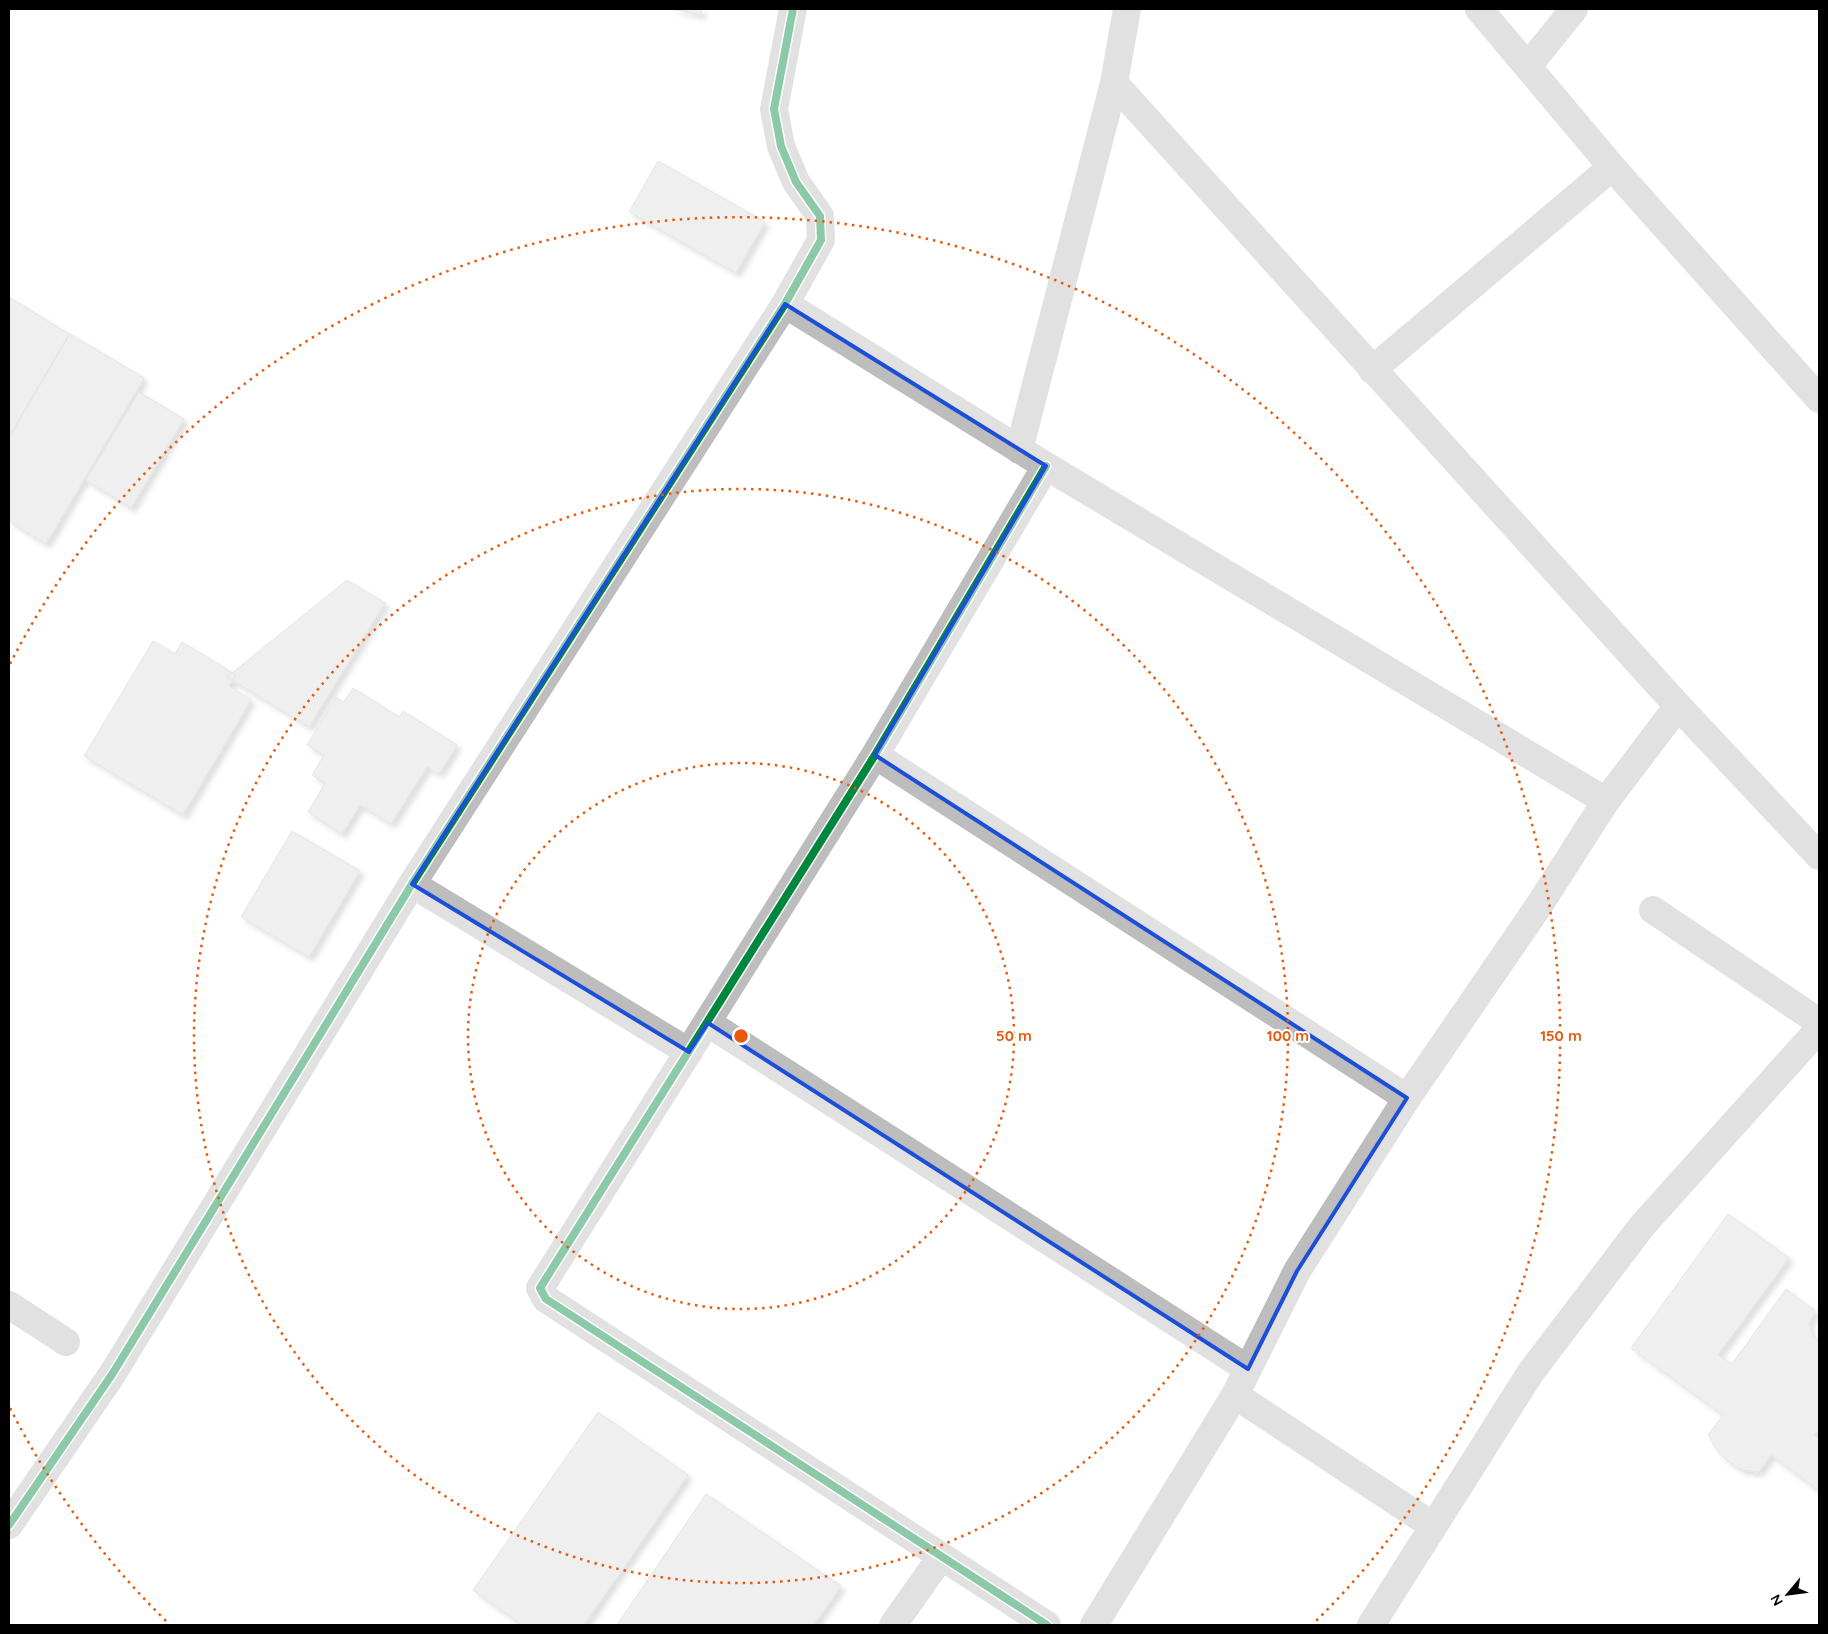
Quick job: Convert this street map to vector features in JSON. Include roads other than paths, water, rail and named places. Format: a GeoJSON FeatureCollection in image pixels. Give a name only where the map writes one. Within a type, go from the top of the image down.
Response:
{"type":"FeatureCollection","features":[{"type":"Feature","properties":{"kind":"street"},"geometry":{"type":"LineString","coordinates":[[9,1525],[113,1373],[412,884],[785,304],[821,240],[820,216],[796,182],[781,146],[774,109],[793,9]]}},
{"type":"Feature","properties":{"kind":"street"},"geometry":{"type":"LineString","coordinates":[[1020,450],[1114,83],[1127,9]]}},
{"type":"Feature","properties":{"kind":"street"},"geometry":{"type":"LineString","coordinates":[[1479,9],[1612,167],[1819,399]]}},
{"type":"Feature","properties":{"kind":"street"},"geometry":{"type":"LineString","coordinates":[[1528,66],[1574,9]]}},
{"type":"Feature","properties":{"kind":"street"},"geometry":{"type":"LineString","coordinates":[[1114,83],[1678,706],[1819,856]]}},
{"type":"Feature","properties":{"kind":"street"},"geometry":{"type":"LineString","coordinates":[[1372,370],[1612,167]]}},
{"type":"Feature","properties":{"kind":"street"},"geometry":{"type":"LineString","coordinates":[[785,304],[1046,466],[1606,801]]}},
{"type":"Feature","properties":{"kind":"street"},"geometry":{"type":"LineString","coordinates":[[1046,466],[875,756],[708,1023],[540,1284],[540,1292],[563,1310],[1047,1625]]}},
{"type":"Feature","properties":{"kind":"street"},"geometry":{"type":"LineString","coordinates":[[1094,1625],[1235,1395],[1297,1271],[1408,1098],[1540,904],[1606,801],[1678,706]]}},
{"type":"Feature","properties":{"kind":"street"},"geometry":{"type":"LineString","coordinates":[[875,756],[1408,1098]]}},
{"type":"Feature","properties":{"kind":"street"},"geometry":{"type":"LineString","coordinates":[[412,884],[689,1052]]}},
{"type":"Feature","properties":{"kind":"street"},"geometry":{"type":"LineString","coordinates":[[1653,910],[1819,1022]]}},
{"type":"Feature","properties":{"kind":"street"},"geometry":{"type":"LineString","coordinates":[[708,1023],[1248,1369]]}},
{"type":"Feature","properties":{"kind":"street"},"geometry":{"type":"LineString","coordinates":[[1371,1625],[1531,1372],[1642,1226],[1819,1029]]}},
{"type":"Feature","properties":{"kind":"street"},"geometry":{"type":"LineString","coordinates":[[9,1306],[66,1342]]}},
{"type":"Feature","properties":{"kind":"street"},"geometry":{"type":"LineString","coordinates":[[1235,1395],[1433,1526]]}},
{"type":"Feature","properties":{"kind":"street"},"geometry":{"type":"LineString","coordinates":[[893,1625],[941,1557]]}}]}
